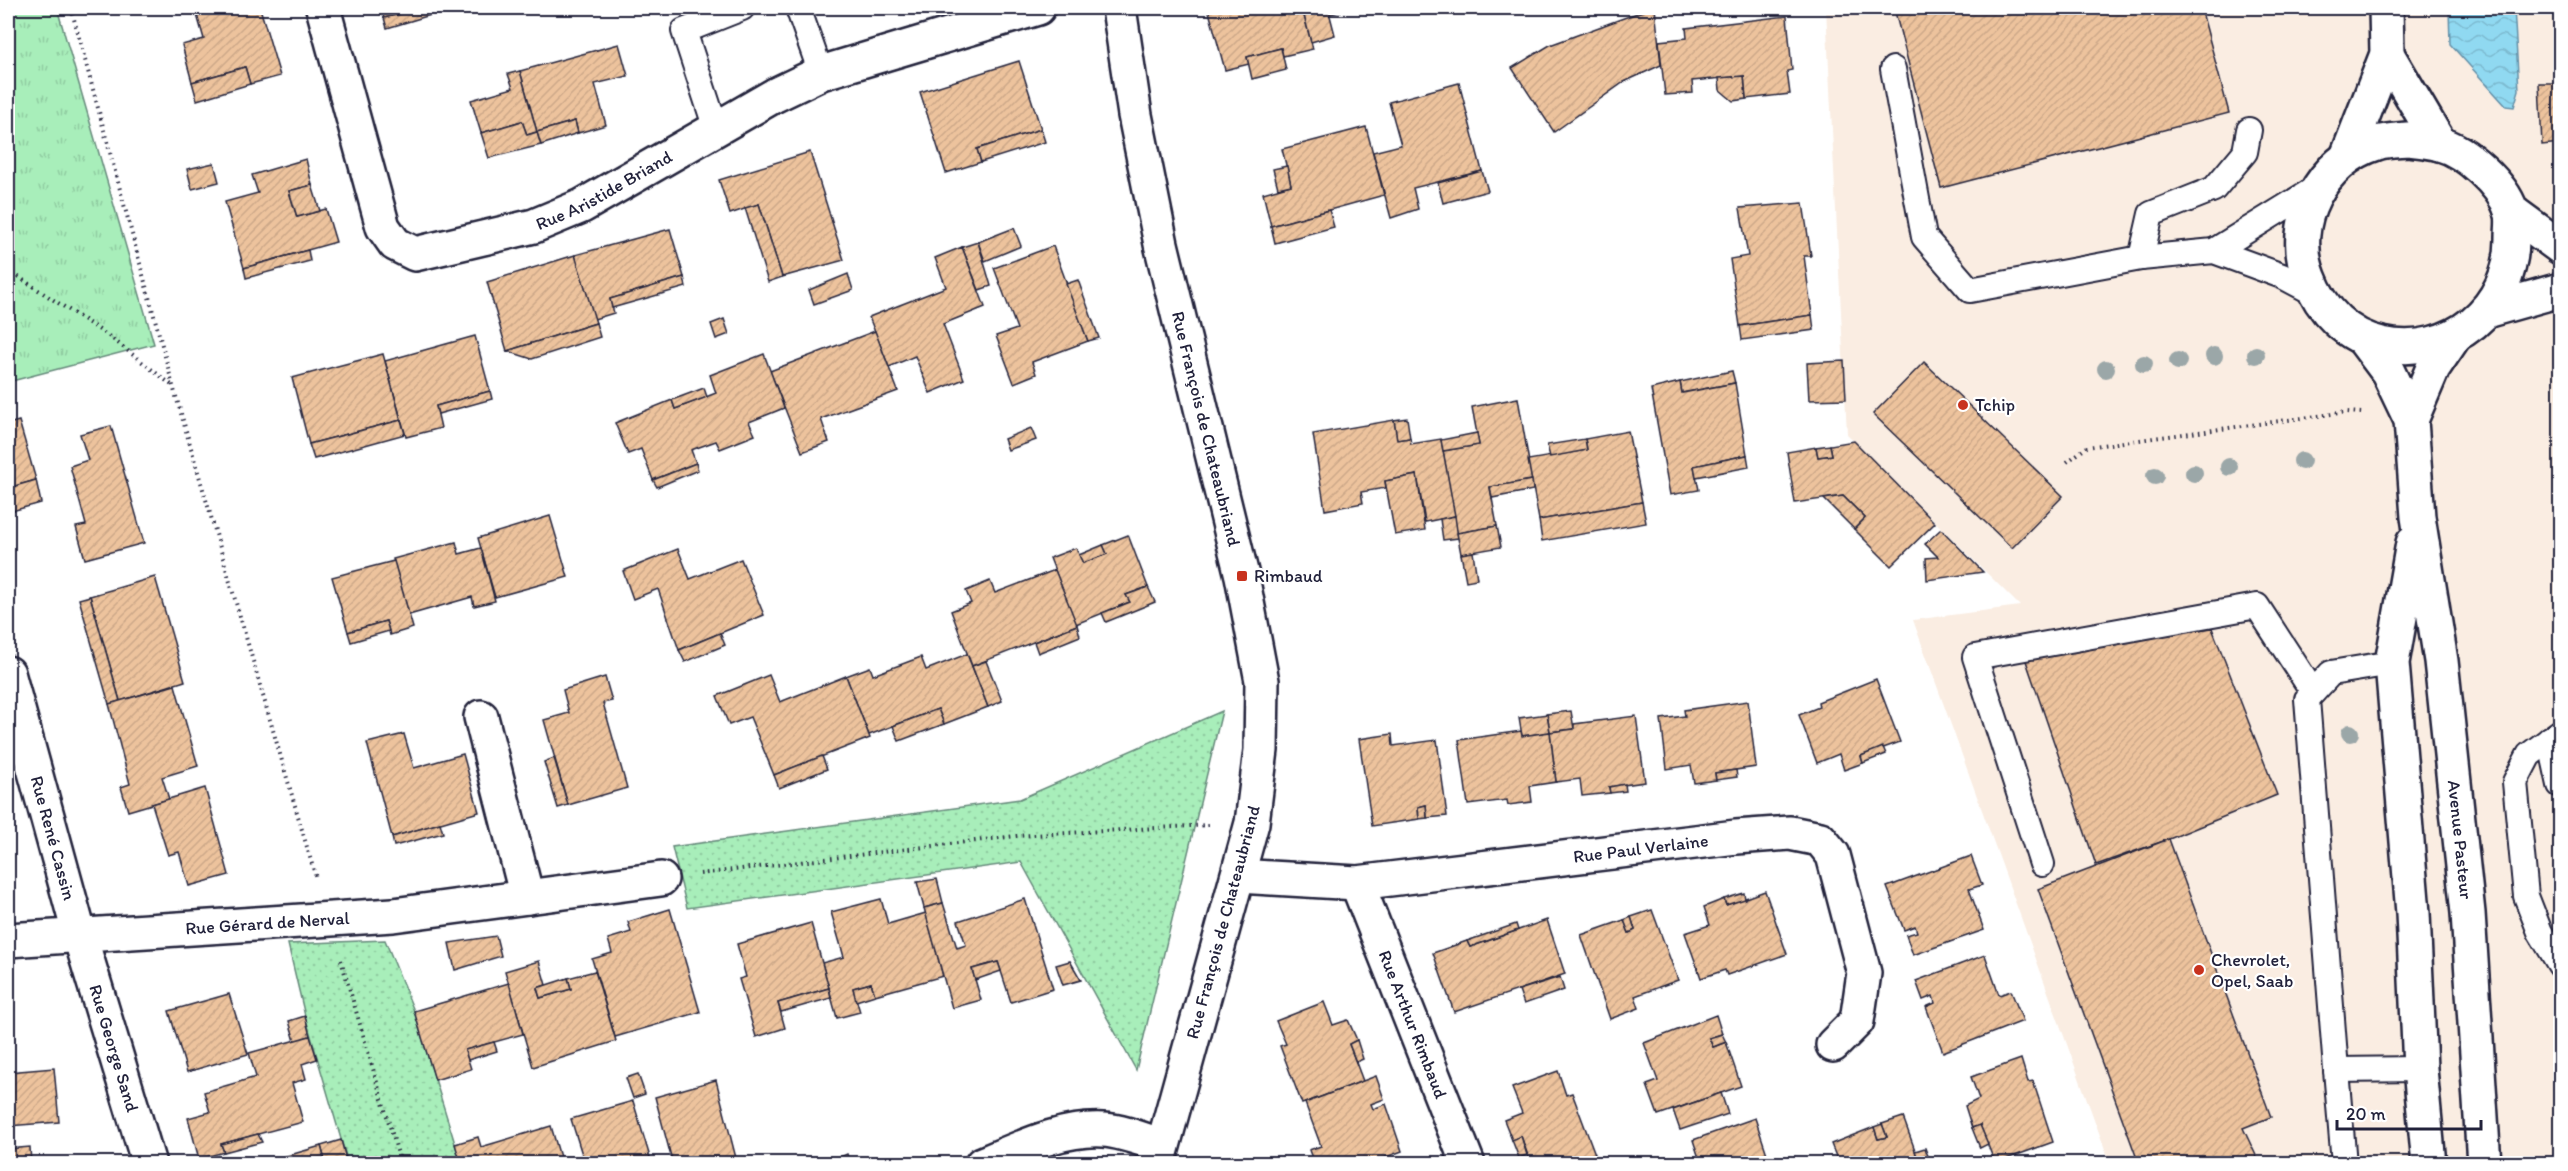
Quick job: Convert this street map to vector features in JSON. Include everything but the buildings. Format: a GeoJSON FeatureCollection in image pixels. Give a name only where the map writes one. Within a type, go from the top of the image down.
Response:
{"type":"FeatureCollection","features":[{"type":"Feature","properties":{"kind":"street","name":"Rue Aristide Briand"},"geometry":{"type":"LineString","coordinates":[[323,8],[383,227],[395,244],[415,254],[534,226],[582,206],[775,95],[821,73],[1038,8]]}},
{"type":"Feature","properties":{"kind":"street","name":"Rue François de Chateaubriand"},"geometry":{"type":"LineString","coordinates":[[1119,8],[1135,115],[1161,244],[1242,576],[1262,681],[1261,750],[1252,823],[1160,1155]]}},
{"type":"Feature","properties":{"kind":"street"},"geometry":{"type":"LineString","coordinates":[[2347,157],[2387,54],[2386,8]]}},
{"type":"Feature","properties":{"kind":"street"},"geometry":{"type":"LineString","coordinates":[[2387,54],[2440,144]]}},
{"type":"Feature","properties":{"kind":"street"},"geometry":{"type":"LineString","coordinates":[[2511,211],[2512,250],[2506,279],[2489,310],[2475,324],[2454,337],[2427,346],[2398,348],[2364,340],[2329,313],[2314,293],[2305,267],[2302,239],[2307,212],[2319,186],[2347,157],[2376,143],[2408,139],[2440,144],[2472,161],[2496,187],[2511,211],[2560,247]]}},
{"type":"Feature","properties":{"kind":"street"},"geometry":{"type":"LineString","coordinates":[[2489,310],[2560,290]]}},
{"type":"Feature","properties":{"kind":"street","name":"Avenue Pasteur"},"geometry":{"type":"LineString","coordinates":[[2411,420],[2433,368],[2454,337]]}},
{"type":"Feature","properties":{"kind":"street","name":"Avenue Pasteur"},"geometry":{"type":"LineString","coordinates":[[2364,340],[2388,372],[2411,420],[2418,517],[2441,661],[2468,913],[2484,1164]]}},
{"type":"Feature","properties":{"kind":"street","name":"Avenue Pasteur"},"geometry":{"type":"LineString","coordinates":[[2418,517],[2392,663],[2413,913],[2421,1069],[2429,1164]]}},
{"type":"Feature","properties":{"kind":"street","name":"Rue René Cassin"},"geometry":{"type":"LineString","coordinates":[[8,673],[79,933]]}},
{"type":"Feature","properties":{"kind":"street"},"geometry":{"type":"LineString","coordinates":[[481,717],[527,897]]}},
{"type":"Feature","properties":{"kind":"street","name":"Rue Paul Verlaine"},"geometry":{"type":"LineString","coordinates":[[1238,876],[1357,883],[1736,837],[1790,833],[1820,839],[1833,855],[1864,973],[1857,1021],[1833,1045]]}},
{"type":"Feature","properties":{"kind":"street","name":"Rue Gérard de Nerval"},"geometry":{"type":"LineString","coordinates":[[8,940],[79,933],[393,915],[661,879]]}},
{"type":"Feature","properties":{"kind":"street","name":"Rue Arthur Rimbaud"},"geometry":{"type":"LineString","coordinates":[[1357,883],[1468,1164]]}},
{"type":"Feature","properties":{"kind":"street","name":"Rue George Sand"},"geometry":{"type":"LineString","coordinates":[[79,933],[149,1164]]}},
{"type":"Feature","properties":{"kind":"street"},"geometry":{"type":"LineString","coordinates":[[982,1164],[1039,1141],[1075,1131],[1106,1130],[1160,1155]]}},
{"type":"Feature","properties":{"kind":"lane"},"geometry":{"type":"LineString","coordinates":[[716,129],[684,31],[742,8]]}},
{"type":"Feature","properties":{"kind":"lane"},"geometry":{"type":"LineString","coordinates":[[798,8],[821,73]]}},
{"type":"Feature","properties":{"kind":"lane"},"geometry":{"type":"LineString","coordinates":[[1893,69],[1924,237],[1970,290],[2141,258],[2214,251],[2282,276],[2314,293]]}},
{"type":"Feature","properties":{"kind":"lane"},"geometry":{"type":"LineString","coordinates":[[2141,258],[2151,214],[2214,189],[2245,152],[2249,129]]}},
{"type":"Feature","properties":{"kind":"lane"},"geometry":{"type":"LineString","coordinates":[[2214,251],[2319,186]]}},
{"type":"Feature","properties":{"kind":"lane"},"geometry":{"type":"LineString","coordinates":[[2042,864],[1975,657],[2257,606],[2313,692]]}},
{"type":"Feature","properties":{"kind":"lane"},"geometry":{"type":"LineString","coordinates":[[2344,1164],[2307,699],[2331,673],[2392,663]]}},
{"type":"Feature","properties":{"kind":"lane"},"geometry":{"type":"LineString","coordinates":[[2555,736],[2560,785]]}},
{"type":"Feature","properties":{"kind":"lane"},"geometry":{"type":"LineString","coordinates":[[2555,736],[2529,755],[2515,782],[2526,896],[2540,932],[2560,964]]}},
{"type":"Feature","properties":{"kind":"lane"},"geometry":{"type":"LineString","coordinates":[[2336,1070],[2421,1069]]}},
{"type":"Feature","properties":{"kind":"path"},"geometry":{"type":"LineString","coordinates":[[71,8],[174,386],[279,754],[400,1164]]}},
{"type":"Feature","properties":{"kind":"path"},"geometry":{"type":"LineString","coordinates":[[8,270],[110,337],[174,386]]}},
{"type":"Feature","properties":{"kind":"path"},"geometry":{"type":"LineString","coordinates":[[2067,462],[2087,447],[2347,412],[2411,420]]}},
{"type":"Feature","properties":{"kind":"path"},"geometry":{"type":"LineString","coordinates":[[661,879],[1016,836],[1252,823]]}},
{"type":"Feature","properties":{"kind":"shaded area"},"geometry":{"type":"Polygon","coordinates":[[[1826,8],[2560,8],[2560,1163],[2110,1163],[1913,620],[2020,606],[1847,434],[1826,8]]]}},
{"type":"Feature","properties":{"kind":"green space"},"geometry":{"type":"Polygon","coordinates":[[[8,8],[57,8],[154,344],[8,382],[8,8]]]}},
{"type":"Feature","properties":{"kind":"green space"},"geometry":{"type":"Polygon","coordinates":[[[1222,711],[1136,1070],[1021,862],[687,908],[672,847],[1020,799],[1222,711]]]}},
{"type":"Feature","properties":{"kind":"green space"},"geometry":{"type":"Polygon","coordinates":[[[385,940],[414,1011],[461,1163],[348,1163],[305,1016],[288,944],[385,940]]]}},
{"type":"Feature","properties":{"kind":"water"},"geometry":{"type":"Polygon","coordinates":[[[2449,8],[2514,8],[2519,90],[2514,107],[2506,106],[2450,44],[2449,8]]]}},
{"type":"Feature","properties":{"kind":"place","name":"Tchip"},"geometry":{"type":"Point","coordinates":[1963,405]}},
{"type":"Feature","properties":{"kind":"place","name":"Rimbaud"},"geometry":{"type":"Point","coordinates":[1242,576]}},
{"type":"Feature","properties":{"kind":"place","name":"Chevrolet, Opel, Saab"},"geometry":{"type":"Point","coordinates":[2199,970]}}]}
